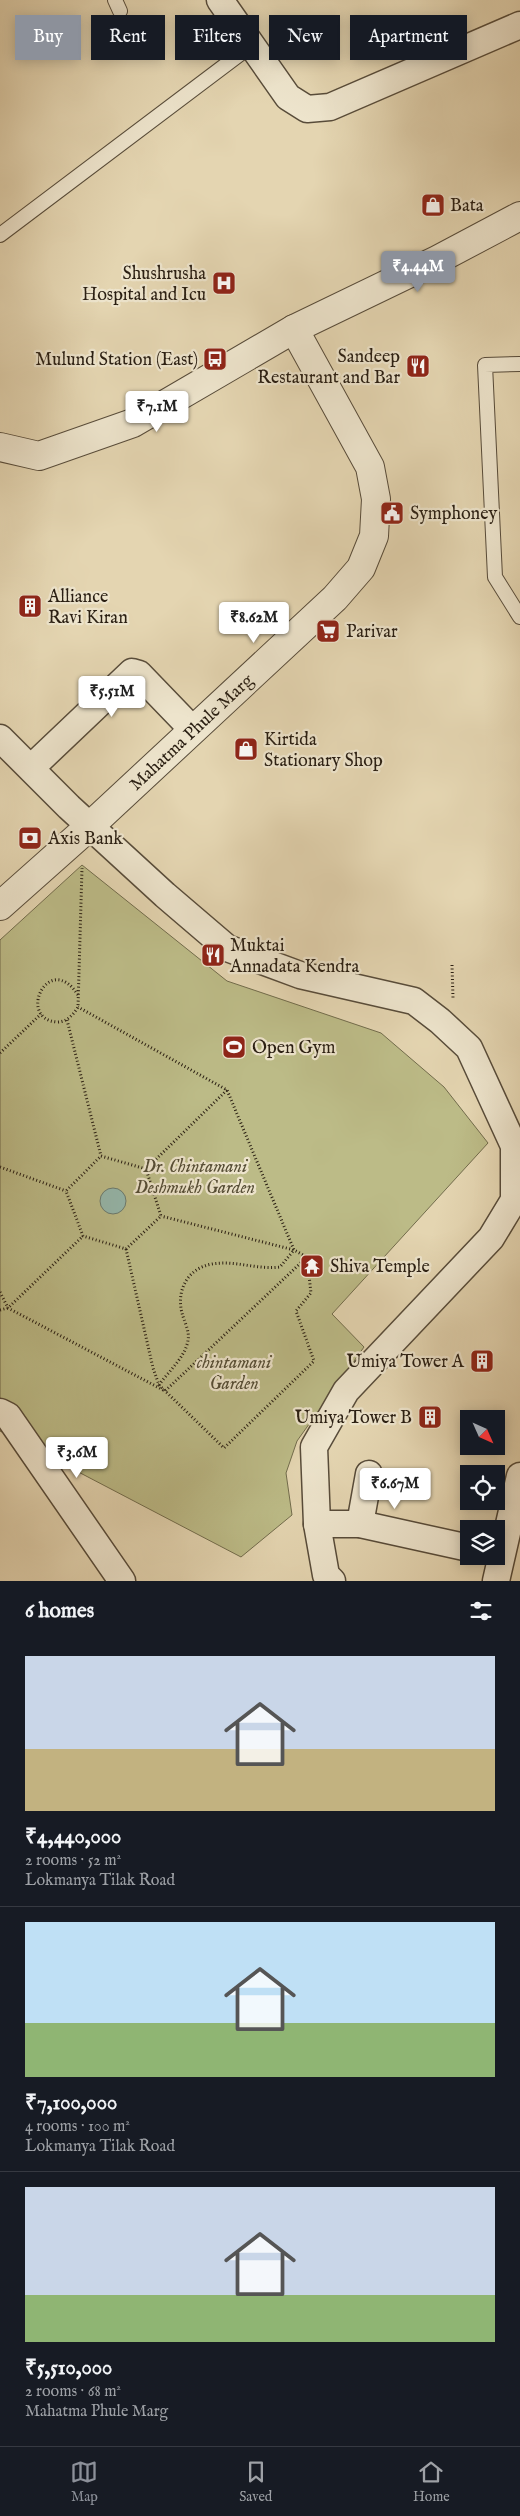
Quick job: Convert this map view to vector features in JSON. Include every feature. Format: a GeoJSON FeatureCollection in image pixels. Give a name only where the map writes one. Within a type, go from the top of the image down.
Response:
{"type":"FeatureCollection","features":[{"type":"Feature","properties":{"kind":"street"},"geometry":{"type":"LineString","coordinates":[[220,0],[231,15]]}},
{"type":"Feature","properties":{"kind":"street"},"geometry":{"type":"LineString","coordinates":[[259,55],[288,96],[307,109],[330,107],[520,25]]}},
{"type":"Feature","properties":{"kind":"street"},"geometry":{"type":"LineString","coordinates":[[0,447],[39,456],[133,423],[294,329],[437,260],[520,216]]}},
{"type":"Feature","properties":{"kind":"street","name":"Mahatma Phule Marg"},"geometry":{"type":"LineString","coordinates":[[0,906],[90,826],[335,598],[362,568],[374,536],[376,499],[370,467],[294,329]]}},
{"type":"Feature","properties":{"kind":"street"},"geometry":{"type":"LineString","coordinates":[[31,768],[132,672],[139,674],[193,730]]}},
{"type":"Feature","properties":{"kind":"street"},"geometry":{"type":"LineString","coordinates":[[0,739],[90,826],[165,895],[227,948],[300,976],[414,1000],[469,1048],[517,1145],[517,1202],[491,1238],[346,1391],[314,1447],[317,1524],[326,1575],[332,1581]]}},
{"type":"Feature","properties":{"kind":"street"},"geometry":{"type":"LineString","coordinates":[[0,1412],[8,1416],[122,1581]]}},
{"type":"Feature","properties":{"kind":"street"},"geometry":{"type":"LineString","coordinates":[[360,1524],[369,1474]]}},
{"type":"Feature","properties":{"kind":"street"},"geometry":{"type":"LineString","coordinates":[[496,1581],[506,1556],[520,1476]]}},
{"type":"Feature","properties":{"kind":"street"},"geometry":{"type":"LineString","coordinates":[[317,1524],[360,1524],[460,1546]]}},
{"type":"Feature","properties":{"kind":"lane"},"geometry":{"type":"LineString","coordinates":[[0,235],[232,60]]}},
{"type":"Feature","properties":{"kind":"lane"},"geometry":{"type":"LineString","coordinates":[[520,364],[485,365],[495,577],[520,618]]}},
{"type":"Feature","properties":{"kind":"path"},"geometry":{"type":"LineString","coordinates":[[78,995],[71,984],[60,980],[48,982],[39,991],[37,1003],[41,1014],[48,1020],[57,1022],[66,1020],[78,1007],[82,865]]}},
{"type":"Feature","properties":{"kind":"path"},"geometry":{"type":"LineString","coordinates":[[78,1007],[227,1090],[294,1250]]}},
{"type":"Feature","properties":{"kind":"path"},"geometry":{"type":"LineString","coordinates":[[0,1053],[41,1014]]}},
{"type":"Feature","properties":{"kind":"path"},"geometry":{"type":"LineString","coordinates":[[66,1020],[101,1156]]}},
{"type":"Feature","properties":{"kind":"path"},"geometry":{"type":"LineString","coordinates":[[146,1169],[227,1090]]}},
{"type":"Feature","properties":{"kind":"path"},"geometry":{"type":"LineString","coordinates":[[101,1156],[146,1169]]}},
{"type":"Feature","properties":{"kind":"path"},"geometry":{"type":"LineString","coordinates":[[66,1191],[101,1156]]}},
{"type":"Feature","properties":{"kind":"path"},"geometry":{"type":"LineString","coordinates":[[0,1167],[66,1191],[83,1236]]}},
{"type":"Feature","properties":{"kind":"path"},"geometry":{"type":"LineString","coordinates":[[146,1169],[161,1216]]}},
{"type":"Feature","properties":{"kind":"path"},"geometry":{"type":"LineString","coordinates":[[161,1216],[294,1250],[307,1257]]}},
{"type":"Feature","properties":{"kind":"path"},"geometry":{"type":"LineString","coordinates":[[126,1249],[161,1216]]}},
{"type":"Feature","properties":{"kind":"path"},"geometry":{"type":"LineString","coordinates":[[83,1236],[126,1249]]}},
{"type":"Feature","properties":{"kind":"path"},"geometry":{"type":"LineString","coordinates":[[0,1310],[8,1308],[83,1236]]}},
{"type":"Feature","properties":{"kind":"path"},"geometry":{"type":"LineString","coordinates":[[126,1249],[153,1368],[159,1385],[224,1448],[314,1360],[296,1311],[311,1293],[307,1257]]}},
{"type":"Feature","properties":{"kind":"path"},"geometry":{"type":"LineString","coordinates":[[159,1385],[180,1359],[189,1339],[181,1311],[182,1293],[186,1279],[194,1270],[223,1263],[266,1269],[280,1267],[294,1250]]}},
{"type":"Feature","properties":{"kind":"path"},"geometry":{"type":"LineString","coordinates":[[165,1391],[307,1257]]}},
{"type":"Feature","properties":{"kind":"path"},"geometry":{"type":"LineString","coordinates":[[0,1292],[8,1308],[165,1391]]}},
{"type":"Feature","properties":{"kind":"green space","name":"Dr. Chintamani Deshmukh Garden"},"geometry":{"type":"Polygon","coordinates":[[[82,865],[227,981],[381,1033],[444,1087],[488,1143],[332,1314],[364,1347],[297,1441],[286,1473],[292,1515],[241,1557],[0,1431],[0,940],[82,865]]]}},
{"type":"Feature","properties":{"kind":"water"},"geometry":{"type":"Polygon","coordinates":[[[113,1188],[122,1192],[126,1201],[122,1210],[113,1214],[104,1210],[100,1201],[104,1192],[113,1188]]]}},
{"type":"Feature","properties":{"kind":"place","name":"Bata"},"geometry":{"type":"Point","coordinates":[433,205]}},
{"type":"Feature","properties":{"kind":"place","name":"Shushrusha Hospital and Icu"},"geometry":{"type":"Point","coordinates":[224,283]}},
{"type":"Feature","properties":{"kind":"place","name":"Mulund Station (East)"},"geometry":{"type":"Point","coordinates":[215,359]}},
{"type":"Feature","properties":{"kind":"place","name":"Sandeep Restaurant and Bar"},"geometry":{"type":"Point","coordinates":[418,366]}},
{"type":"Feature","properties":{"kind":"place","name":"Symphoney"},"geometry":{"type":"Point","coordinates":[392,513]}},
{"type":"Feature","properties":{"kind":"place","name":"Alliance Ravi Kiran"},"geometry":{"type":"Point","coordinates":[30,606]}},
{"type":"Feature","properties":{"kind":"place","name":"Parivar"},"geometry":{"type":"Point","coordinates":[328,631]}},
{"type":"Feature","properties":{"kind":"place","name":"Kirtida Stationary Shop"},"geometry":{"type":"Point","coordinates":[246,749]}},
{"type":"Feature","properties":{"kind":"place","name":"Axis Bank"},"geometry":{"type":"Point","coordinates":[30,838]}},
{"type":"Feature","properties":{"kind":"place","name":"Muktai Annadata Kendra"},"geometry":{"type":"Point","coordinates":[213,955]}},
{"type":"Feature","properties":{"kind":"place","name":"Open Gym"},"geometry":{"type":"Point","coordinates":[234,1047]}},
{"type":"Feature","properties":{"kind":"place","name":"Shiva Temple"},"geometry":{"type":"Point","coordinates":[312,1266]}},
{"type":"Feature","properties":{"kind":"place","name":"Umiya Tower A"},"geometry":{"type":"Point","coordinates":[482,1361]}},
{"type":"Feature","properties":{"kind":"place","name":"Umiya Tower B"},"geometry":{"type":"Point","coordinates":[430,1417]}},
{"type":"Feature","properties":{"kind":"park label","name":"chintamani Garden"},"geometry":{"type":"Point","coordinates":[234,1372]}}]}
